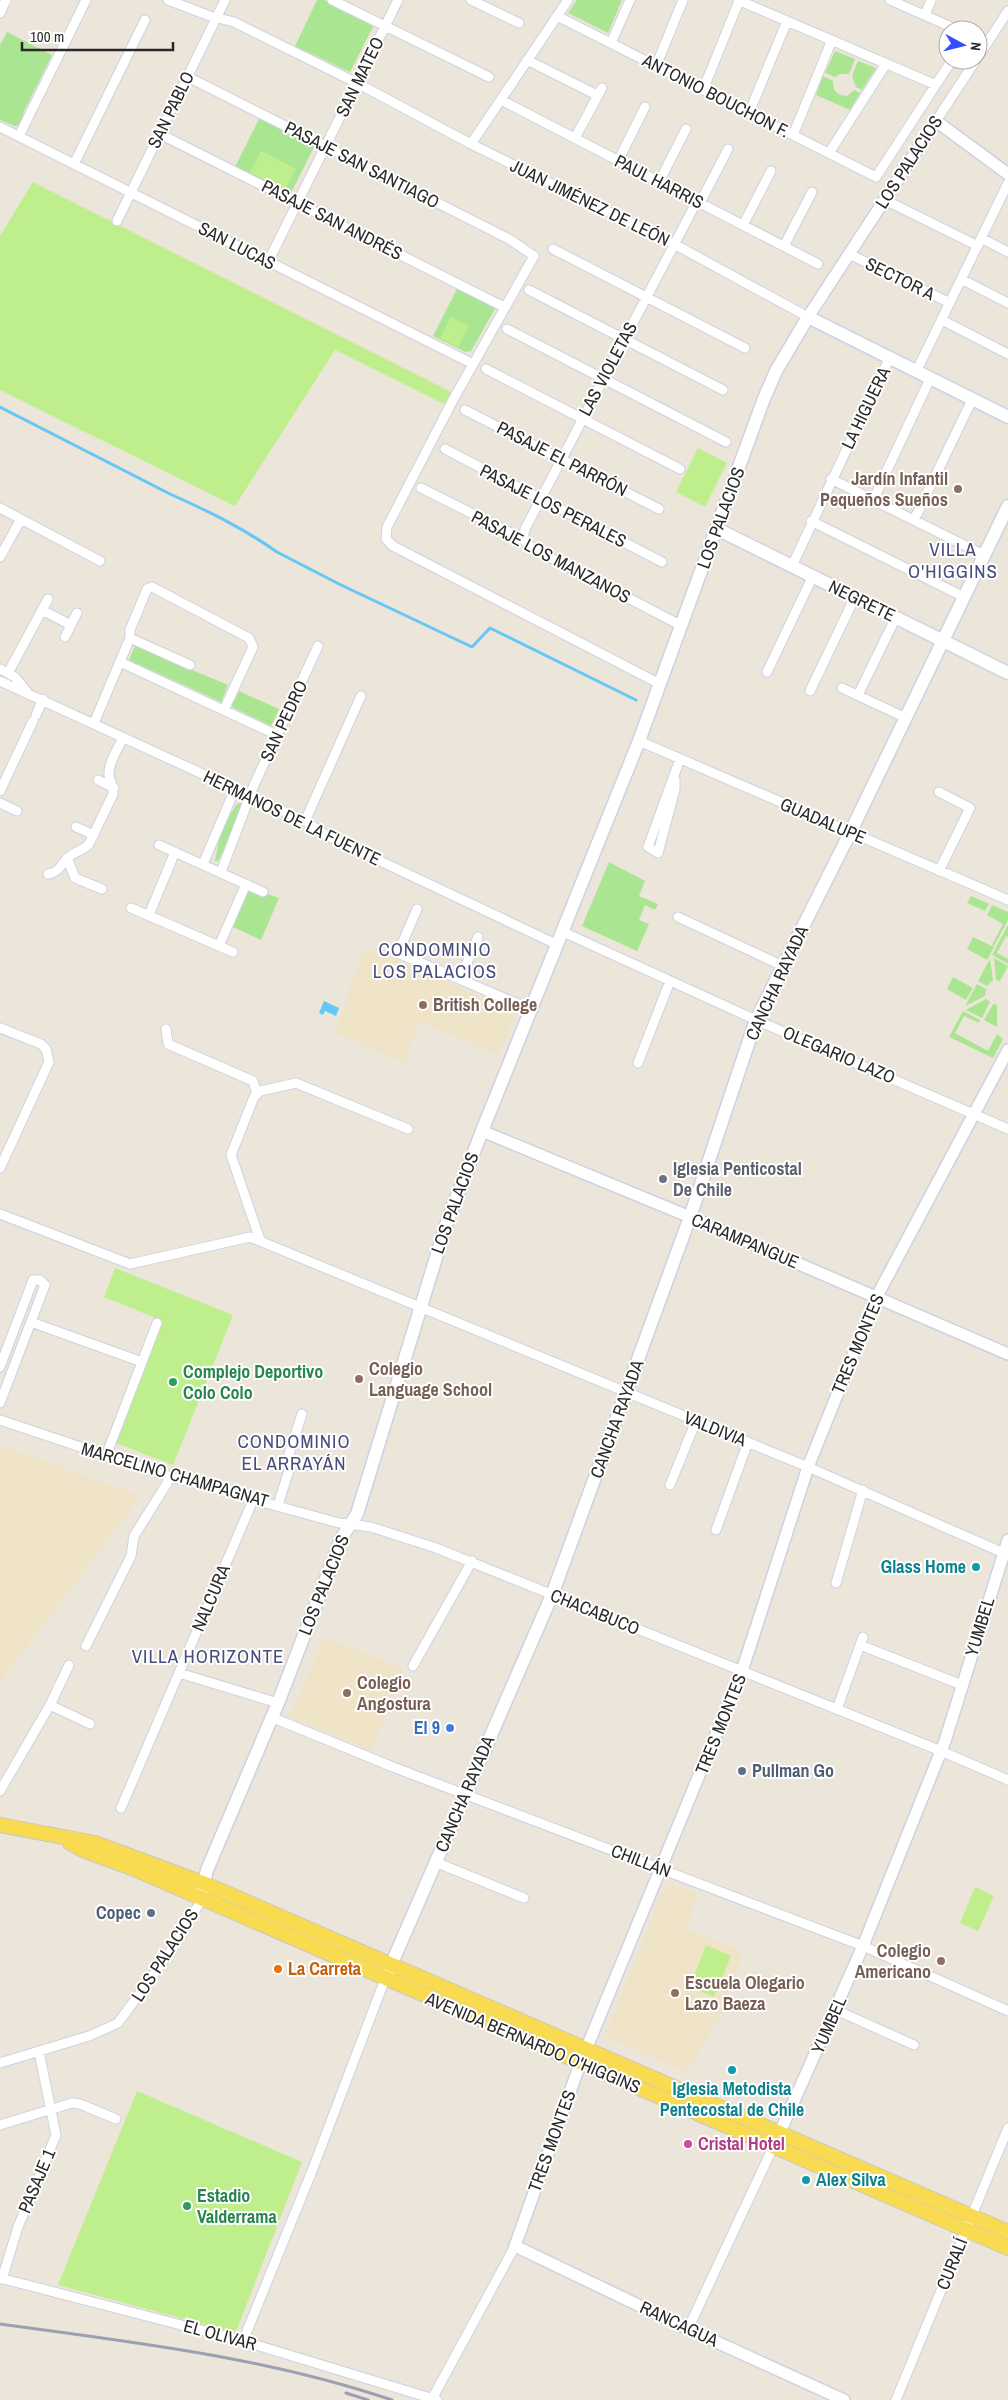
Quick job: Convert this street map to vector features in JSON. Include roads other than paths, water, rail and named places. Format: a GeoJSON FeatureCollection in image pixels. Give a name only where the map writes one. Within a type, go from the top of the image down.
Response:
{"type":"FeatureCollection","features":[{"type":"Feature","properties":{"kind":"main road","name":"JUAN JIMÉNEZ DE LEÓN"},"geometry":{"type":"LineString","coordinates":[[808,317],[1008,417]]}},
{"type":"Feature","properties":{"kind":"main road","name":"LOS PALACIOS"},"geometry":{"type":"LineString","coordinates":[[202,1899],[203,1883],[278,1703],[342,1537],[357,1514],[447,1222],[561,931],[639,741],[763,401],[776,371],[808,317]]}},
{"type":"Feature","properties":{"kind":"main road","name":"CANCHA RAYADA"},"geometry":{"type":"LineString","coordinates":[[385,1979],[552,1595],[690,1217],[756,1020],[850,833],[1008,506]]}},
{"type":"Feature","properties":{"kind":"main road","name":"NEGRETE"},"geometry":{"type":"LineString","coordinates":[[717,529],[1008,673]]}},
{"type":"Feature","properties":{"kind":"main road","name":"AVENIDA BERNARDO O'HIGGINS"},"geometry":{"type":"LineString","coordinates":[[0,1825],[95,1843],[203,1883],[1008,2232]]}},
{"type":"Feature","properties":{"kind":"main road","name":"AVENIDA BERNARDO O'HIGGINS"},"geometry":{"type":"LineString","coordinates":[[60,1836],[85,1851],[132,1868],[580,2064],[1008,2248]]}},
{"type":"Feature","properties":{"kind":"street"},"geometry":{"type":"LineString","coordinates":[[0,13],[6,0]]}},
{"type":"Feature","properties":{"kind":"street"},"geometry":{"type":"LineString","coordinates":[[19,136],[86,0]]}},
{"type":"Feature","properties":{"kind":"street","name":"JUAN JIMÉNEZ DE LEÓN"},"geometry":{"type":"LineString","coordinates":[[168,0],[216,18],[234,22],[357,83],[471,144],[674,244],[808,317]]}},
{"type":"Feature","properties":{"kind":"street","name":"SAN PABLO"},"geometry":{"type":"LineString","coordinates":[[116,220],[225,0]]}},
{"type":"Feature","properties":{"kind":"street"},"geometry":{"type":"LineString","coordinates":[[332,0],[489,77]]}},
{"type":"Feature","properties":{"kind":"street","name":"SAN MATEO"},"geometry":{"type":"LineString","coordinates":[[268,262],[398,0]]}},
{"type":"Feature","properties":{"kind":"street"},"geometry":{"type":"LineString","coordinates":[[471,0],[519,23]]}},
{"type":"Feature","properties":{"kind":"street"},"geometry":{"type":"LineString","coordinates":[[471,144],[568,0]]}},
{"type":"Feature","properties":{"kind":"street"},"geometry":{"type":"LineString","coordinates":[[611,43],[630,0]]}},
{"type":"Feature","properties":{"kind":"street"},"geometry":{"type":"LineString","coordinates":[[656,66],[683,0]]}},
{"type":"Feature","properties":{"kind":"street"},"geometry":{"type":"LineString","coordinates":[[703,90],[739,0],[936,85],[946,70]]}},
{"type":"Feature","properties":{"kind":"street"},"geometry":{"type":"LineString","coordinates":[[890,0],[938,21]]}},
{"type":"Feature","properties":{"kind":"street"},"geometry":{"type":"LineString","coordinates":[[925,15],[931,0]]}},
{"type":"Feature","properties":{"kind":"street","name":"LOS PALACIOS"},"geometry":{"type":"LineString","coordinates":[[988,41],[1008,11]]}},
{"type":"Feature","properties":{"kind":"street","name":"ANTONIO BOUCHON F."},"geometry":{"type":"LineString","coordinates":[[557,16],[876,177],[936,85]]}},
{"type":"Feature","properties":{"kind":"street"},"geometry":{"type":"LineString","coordinates":[[74,164],[145,20]]}},
{"type":"Feature","properties":{"kind":"street"},"geometry":{"type":"LineString","coordinates":[[749,113],[787,21]]}},
{"type":"Feature","properties":{"kind":"street"},"geometry":{"type":"LineString","coordinates":[[793,135],[832,40]]}},
{"type":"Feature","properties":{"kind":"street"},"geometry":{"type":"LineString","coordinates":[[528,60],[599,91],[575,138]]}},
{"type":"Feature","properties":{"kind":"street"},"geometry":{"type":"LineString","coordinates":[[829,154],[886,64]]}},
{"type":"Feature","properties":{"kind":"street","name":"LOS PALACIOS"},"geometry":{"type":"LineString","coordinates":[[808,317],[969,70]]}},
{"type":"Feature","properties":{"kind":"street","name":"PASAJE SAN SANTIAGO"},"geometry":{"type":"LineString","coordinates":[[188,77],[510,239],[534,256],[504,307]]}},
{"type":"Feature","properties":{"kind":"street","name":"PAUL HARRIS"},"geometry":{"type":"LineString","coordinates":[[501,100],[818,264]]}},
{"type":"Feature","properties":{"kind":"street"},"geometry":{"type":"LineString","coordinates":[[618,161],[645,107]]}},
{"type":"Feature","properties":{"kind":"street"},"geometry":{"type":"LineString","coordinates":[[936,121],[1008,174]]}},
{"type":"Feature","properties":{"kind":"street","name":"SAN LUCAS"},"geometry":{"type":"LineString","coordinates":[[0,127],[473,364]]}},
{"type":"Feature","properties":{"kind":"street"},"geometry":{"type":"LineString","coordinates":[[659,182],[686,129]]}},
{"type":"Feature","properties":{"kind":"street","name":"PASAJE SAN ANDRÉS"},"geometry":{"type":"LineString","coordinates":[[160,134],[504,307]]}},
{"type":"Feature","properties":{"kind":"street","name":"LAS VIOLETAS"},"geometry":{"type":"LineString","coordinates":[[523,539],[525,529],[540,499],[646,297],[728,150]]}},
{"type":"Feature","properties":{"kind":"street"},"geometry":{"type":"LineString","coordinates":[[742,225],[771,171]]}},
{"type":"Feature","properties":{"kind":"street"},"geometry":{"type":"LineString","coordinates":[[916,372],[1008,183]]}},
{"type":"Feature","properties":{"kind":"street"},"geometry":{"type":"LineString","coordinates":[[784,246],[812,192]]}},
{"type":"Feature","properties":{"kind":"street"},"geometry":{"type":"LineString","coordinates":[[885,200],[979,242],[1008,252]]}},
{"type":"Feature","properties":{"kind":"street"},"geometry":{"type":"LineString","coordinates":[[552,249],[745,348]]}},
{"type":"Feature","properties":{"kind":"street","name":"SECTOR A"},"geometry":{"type":"LineString","coordinates":[[849,254],[950,303]]}},
{"type":"Feature","properties":{"kind":"street"},"geometry":{"type":"LineString","coordinates":[[961,279],[1008,303]]}},
{"type":"Feature","properties":{"kind":"street"},"geometry":{"type":"LineString","coordinates":[[529,290],[723,390]]}},
{"type":"Feature","properties":{"kind":"street"},"geometry":{"type":"LineString","coordinates":[[504,307],[387,527],[386,539],[393,546],[660,684]]}},
{"type":"Feature","properties":{"kind":"street"},"geometry":{"type":"LineString","coordinates":[[942,320],[1008,354]]}},
{"type":"Feature","properties":{"kind":"street"},"geometry":{"type":"LineString","coordinates":[[507,329],[726,442]]}},
{"type":"Feature","properties":{"kind":"street","name":"LA HIGUERA"},"geometry":{"type":"LineString","coordinates":[[792,566],[811,521],[889,359]]}},
{"type":"Feature","properties":{"kind":"street"},"geometry":{"type":"LineString","coordinates":[[486,369],[680,469]]}},
{"type":"Feature","properties":{"kind":"street"},"geometry":{"type":"LineString","coordinates":[[873,500],[930,379]]}},
{"type":"Feature","properties":{"kind":"street"},"geometry":{"type":"LineString","coordinates":[[914,520],[972,400]]}},
{"type":"Feature","properties":{"kind":"street","name":"PASAJE EL PARRÓN"},"geometry":{"type":"LineString","coordinates":[[465,410],[659,509]]}},
{"type":"Feature","properties":{"kind":"street","name":"PASAJE LOS PERALES"},"geometry":{"type":"LineString","coordinates":[[445,449],[662,562]]}},
{"type":"Feature","properties":{"kind":"street"},"geometry":{"type":"LineString","coordinates":[[831,479],[984,555]]}},
{"type":"Feature","properties":{"kind":"street","name":"PASAJE LOS MANZANOS"},"geometry":{"type":"LineString","coordinates":[[421,488],[523,539],[532,548],[682,626]]}},
{"type":"Feature","properties":{"kind":"street"},"geometry":{"type":"LineString","coordinates":[[0,508],[100,561]]}},
{"type":"Feature","properties":{"kind":"street"},"geometry":{"type":"LineString","coordinates":[[0,557],[21,519]]}},
{"type":"Feature","properties":{"kind":"street"},"geometry":{"type":"LineString","coordinates":[[811,521],[964,597]]}},
{"type":"Feature","properties":{"kind":"street"},"geometry":{"type":"LineString","coordinates":[[767,672],[813,576]]}},
{"type":"Feature","properties":{"kind":"street"},"geometry":{"type":"LineString","coordinates":[[94,723],[130,638],[130,630],[147,589],[152,587],[249,638],[252,647],[224,710]]}},
{"type":"Feature","properties":{"kind":"street"},"geometry":{"type":"LineString","coordinates":[[810,691],[855,597]]}},
{"type":"Feature","properties":{"kind":"street"},"geometry":{"type":"LineString","coordinates":[[27,692],[15,676],[4,671],[48,599]]}},
{"type":"Feature","properties":{"kind":"street"},"geometry":{"type":"LineString","coordinates":[[42,610],[71,625]]}},
{"type":"Feature","properties":{"kind":"street"},"geometry":{"type":"LineString","coordinates":[[65,637],[77,613]]}},
{"type":"Feature","properties":{"kind":"street"},"geometry":{"type":"LineString","coordinates":[[858,696],[896,617]]}},
{"type":"Feature","properties":{"kind":"street"},"geometry":{"type":"LineString","coordinates":[[130,638],[190,665]]}},
{"type":"Feature","properties":{"kind":"street","name":"SAN PEDRO"},"geometry":{"type":"LineString","coordinates":[[221,872],[277,734],[318,646]]}},
{"type":"Feature","properties":{"kind":"street"},"geometry":{"type":"LineString","coordinates":[[120,662],[277,734]]}},
{"type":"Feature","properties":{"kind":"street","name":"HERMANOS DE LA FUENTE"},"geometry":{"type":"LineString","coordinates":[[0,681],[251,795],[305,821],[326,836],[556,944]]}},
{"type":"Feature","properties":{"kind":"street"},"geometry":{"type":"LineString","coordinates":[[842,688],[906,718]]}},
{"type":"Feature","properties":{"kind":"street"},"geometry":{"type":"LineString","coordinates":[[305,821],[362,696]]}},
{"type":"Feature","properties":{"kind":"street"},"geometry":{"type":"LineString","coordinates":[[0,791],[43,700]]}},
{"type":"Feature","properties":{"kind":"street"},"geometry":{"type":"LineString","coordinates":[[48,874],[57,872],[67,858],[85,849],[94,835],[114,788],[110,778],[110,769],[123,738]]}},
{"type":"Feature","properties":{"kind":"street","name":"GUADALUPE"},"geometry":{"type":"LineString","coordinates":[[639,741],[1008,900]]}},
{"type":"Feature","properties":{"kind":"street"},"geometry":{"type":"LineString","coordinates":[[675,779],[675,789],[658,853],[648,847],[675,779],[680,759]]}},
{"type":"Feature","properties":{"kind":"street"},"geometry":{"type":"LineString","coordinates":[[98,780],[114,788]]}},
{"type":"Feature","properties":{"kind":"street"},"geometry":{"type":"LineString","coordinates":[[203,864],[235,788]]}},
{"type":"Feature","properties":{"kind":"street"},"geometry":{"type":"LineString","coordinates":[[939,792],[970,808],[939,870]]}},
{"type":"Feature","properties":{"kind":"street"},"geometry":{"type":"LineString","coordinates":[[0,803],[17,811]]}},
{"type":"Feature","properties":{"kind":"street"},"geometry":{"type":"LineString","coordinates":[[76,827],[94,835]]}},
{"type":"Feature","properties":{"kind":"street"},"geometry":{"type":"LineString","coordinates":[[159,845],[263,892]]}},
{"type":"Feature","properties":{"kind":"street"},"geometry":{"type":"LineString","coordinates":[[149,915],[175,852]]}},
{"type":"Feature","properties":{"kind":"street"},"geometry":{"type":"LineString","coordinates":[[67,858],[75,878],[102,889]]}},
{"type":"Feature","properties":{"kind":"street"},"geometry":{"type":"LineString","coordinates":[[219,946],[246,884]]}},
{"type":"Feature","properties":{"kind":"street"},"geometry":{"type":"LineString","coordinates":[[131,908],[233,952]]}},
{"type":"Feature","properties":{"kind":"street"},"geometry":{"type":"LineString","coordinates":[[417,909],[398,953],[530,1010]]}},
{"type":"Feature","properties":{"kind":"street"},"geometry":{"type":"LineString","coordinates":[[678,917],[783,966]]}},
{"type":"Feature","properties":{"kind":"street","name":"OLEGARIO LAZO"},"geometry":{"type":"LineString","coordinates":[[561,931],[756,1020],[1008,1129]]}},
{"type":"Feature","properties":{"kind":"street"},"geometry":{"type":"LineString","coordinates":[[460,979],[478,937]]}},
{"type":"Feature","properties":{"kind":"street"},"geometry":{"type":"LineString","coordinates":[[638,1063],[670,981]]}},
{"type":"Feature","properties":{"kind":"street"},"geometry":{"type":"LineString","coordinates":[[0,1028],[41,1044],[46,1049],[49,1062],[0,1168]]}},
{"type":"Feature","properties":{"kind":"street"},"geometry":{"type":"LineString","coordinates":[[166,1029],[168,1044],[253,1081],[257,1094]]}},
{"type":"Feature","properties":{"kind":"street","name":"TRES MONTES"},"geometry":{"type":"LineString","coordinates":[[435,2399],[515,2246],[580,2064],[742,1671],[808,1467],[876,1298],[1008,1050]]}},
{"type":"Feature","properties":{"kind":"street"},"geometry":{"type":"LineString","coordinates":[[260,1240],[231,1155],[257,1094],[264,1090],[296,1083],[408,1129]]}},
{"type":"Feature","properties":{"kind":"street","name":"CARAMPANGUE"},"geometry":{"type":"LineString","coordinates":[[482,1131],[690,1217],[1008,1354]]}},
{"type":"Feature","properties":{"kind":"street"},"geometry":{"type":"LineString","coordinates":[[0,1214],[130,1264],[250,1237],[260,1240]]}},
{"type":"Feature","properties":{"kind":"street","name":"VALDIVIA"},"geometry":{"type":"LineString","coordinates":[[260,1240],[420,1308],[863,1490],[1006,1554]]}},
{"type":"Feature","properties":{"kind":"street"},"geometry":{"type":"LineString","coordinates":[[0,1367],[33,1280],[43,1281],[45,1285],[0,1404]]}},
{"type":"Feature","properties":{"kind":"street"},"geometry":{"type":"LineString","coordinates":[[31,1322],[142,1362]]}},
{"type":"Feature","properties":{"kind":"street"},"geometry":{"type":"LineString","coordinates":[[106,1456],[157,1323]]}},
{"type":"Feature","properties":{"kind":"street"},"geometry":{"type":"LineString","coordinates":[[278,1505],[290,1467],[289,1454],[302,1414]]}},
{"type":"Feature","properties":{"kind":"street","name":"MARCELINO CHAMPAGNAT"},"geometry":{"type":"LineString","coordinates":[[0,1420],[171,1477],[254,1498],[339,1523],[351,1524]]}},
{"type":"Feature","properties":{"kind":"street"},"geometry":{"type":"LineString","coordinates":[[670,1485],[696,1421]]}},
{"type":"Feature","properties":{"kind":"street"},"geometry":{"type":"LineString","coordinates":[[716,1530],[748,1442]]}},
{"type":"Feature","properties":{"kind":"street"},"geometry":{"type":"LineString","coordinates":[[86,1646],[131,1556],[134,1536],[171,1477]]}},
{"type":"Feature","properties":{"kind":"street"},"geometry":{"type":"LineString","coordinates":[[836,1583],[863,1490]]}},
{"type":"Feature","properties":{"kind":"street","name":"NALCURA"},"geometry":{"type":"LineString","coordinates":[[120,1808],[254,1498]]}},
{"type":"Feature","properties":{"kind":"street","name":"CHACABUCO"},"geometry":{"type":"LineString","coordinates":[[351,1524],[385,1531],[472,1561],[941,1751],[1008,1780]]}},
{"type":"Feature","properties":{"kind":"street","name":"YUMBEL"},"geometry":{"type":"LineString","coordinates":[[688,2330],[780,2134],[863,1946],[941,1751],[1006,1554],[1008,1540]]}},
{"type":"Feature","properties":{"kind":"street"},"geometry":{"type":"LineString","coordinates":[[413,1666],[472,1561]]}},
{"type":"Feature","properties":{"kind":"street"},"geometry":{"type":"LineString","coordinates":[[837,1709],[862,1641],[962,1685]]}},
{"type":"Feature","properties":{"kind":"street"},"geometry":{"type":"LineString","coordinates":[[0,1791],[50,1705],[69,1665]]}},
{"type":"Feature","properties":{"kind":"street"},"geometry":{"type":"LineString","coordinates":[[179,1673],[278,1703]]}},
{"type":"Feature","properties":{"kind":"street"},"geometry":{"type":"LineString","coordinates":[[50,1705],[90,1724]]}},
{"type":"Feature","properties":{"kind":"street","name":"CHILLÁN"},"geometry":{"type":"LineString","coordinates":[[271,1718],[393,1767],[863,1946],[1008,2012]]}},
{"type":"Feature","properties":{"kind":"street"},"geometry":{"type":"LineString","coordinates":[[435,1862],[524,1898]]}},
{"type":"Feature","properties":{"kind":"street","name":"LOS PALACIOS"},"geometry":{"type":"LineString","coordinates":[[0,2063],[102,2031],[123,2018],[175,1945],[202,1899]]}},
{"type":"Feature","properties":{"kind":"street","name":"CANCHA RAYADA"},"geometry":{"type":"LineString","coordinates":[[243,2341],[312,2171],[385,1979]]}},
{"type":"Feature","properties":{"kind":"street"},"geometry":{"type":"LineString","coordinates":[[836,2010],[914,2045]]}},
{"type":"Feature","properties":{"kind":"street","name":"PASAJE 1"},"geometry":{"type":"LineString","coordinates":[[1,2278],[18,2227],[56,2138],[52,2109],[38,2052]]}},
{"type":"Feature","properties":{"kind":"street"},"geometry":{"type":"LineString","coordinates":[[0,2125],[72,2103],[80,2104],[116,2119]]}},
{"type":"Feature","properties":{"kind":"street","name":"CURALÍ"},"geometry":{"type":"LineString","coordinates":[[896,2400],[1008,2128]]}},
{"type":"Feature","properties":{"kind":"street","name":"RANCAGUA"},"geometry":{"type":"LineString","coordinates":[[515,2246],[688,2330],[844,2400]]}},
{"type":"Feature","properties":{"kind":"street","name":"EL OLIVAR"},"geometry":{"type":"LineString","coordinates":[[1,2278],[243,2341],[435,2399]]}},
{"type":"Feature","properties":{"kind":"water"},"geometry":{"type":"Polygon","coordinates":[[[324,1001],[339,1008],[336,1016],[325,1011],[323,1015],[319,1013],[324,1001]]]}},
{"type":"Feature","properties":{"kind":"waterway"},"geometry":{"type":"LineString","coordinates":[[0,407],[225,520],[277,552],[339,584],[472,647],[490,628],[636,700]]}},
{"type":"Feature","properties":{"kind":"railway"},"geometry":{"type":"LineString","coordinates":[[0,2324],[149,2345],[247,2362],[344,2385],[392,2400]]}},
{"type":"Feature","properties":{"kind":"railway"},"geometry":{"type":"LineString","coordinates":[[346,2393],[368,2400]]}},
{"type":"Feature","properties":{"kind":"place","name":"Jardín Infantil Pequeños Sueños"},"geometry":{"type":"Point","coordinates":[958,489]}},
{"type":"Feature","properties":{"kind":"place","name":"British College"},"geometry":{"type":"Point","coordinates":[423,1005]}},
{"type":"Feature","properties":{"kind":"place","name":"Iglesia Penticostal De Chile"},"geometry":{"type":"Point","coordinates":[663,1179]}},
{"type":"Feature","properties":{"kind":"place","name":"Colegio Language School"},"geometry":{"type":"Point","coordinates":[359,1379]}},
{"type":"Feature","properties":{"kind":"place","name":"Complejo Deportivo Colo Colo"},"geometry":{"type":"Point","coordinates":[173,1382]}},
{"type":"Feature","properties":{"kind":"place","name":"Glass Home"},"geometry":{"type":"Point","coordinates":[976,1567]}},
{"type":"Feature","properties":{"kind":"place","name":"Colegio Angostura"},"geometry":{"type":"Point","coordinates":[347,1693]}},
{"type":"Feature","properties":{"kind":"place","name":"El 9"},"geometry":{"type":"Point","coordinates":[450,1728]}},
{"type":"Feature","properties":{"kind":"place","name":"Pullman Go"},"geometry":{"type":"Point","coordinates":[742,1771]}},
{"type":"Feature","properties":{"kind":"place","name":"Copec"},"geometry":{"type":"Point","coordinates":[151,1913]}},
{"type":"Feature","properties":{"kind":"place","name":"Colegio Americano"},"geometry":{"type":"Point","coordinates":[941,1961]}},
{"type":"Feature","properties":{"kind":"place","name":"La Carreta"},"geometry":{"type":"Point","coordinates":[278,1969]}},
{"type":"Feature","properties":{"kind":"place","name":"Escuela Olegario Lazo Baeza"},"geometry":{"type":"Point","coordinates":[675,1993]}},
{"type":"Feature","properties":{"kind":"place","name":"Iglesia Metodista Pentecostal de Chile"},"geometry":{"type":"Point","coordinates":[732,2070]}},
{"type":"Feature","properties":{"kind":"place","name":"Cristal Hotel"},"geometry":{"type":"Point","coordinates":[688,2144]}},
{"type":"Feature","properties":{"kind":"place","name":"Alex Silva"},"geometry":{"type":"Point","coordinates":[806,2180]}},
{"type":"Feature","properties":{"kind":"place","name":"Estadio Valderrama"},"geometry":{"type":"Point","coordinates":[187,2206]}},
{"type":"Feature","properties":{"kind":"district","name":"VILLA O'HIGGINS"},"geometry":{"type":"Point","coordinates":[953,560]}},
{"type":"Feature","properties":{"kind":"district","name":"CONDOMINIO LOS PALACIOS"},"geometry":{"type":"Point","coordinates":[435,960]}},
{"type":"Feature","properties":{"kind":"district","name":"CONDOMINIO EL ARRAYÁN"},"geometry":{"type":"Point","coordinates":[294,1452]}},
{"type":"Feature","properties":{"kind":"district","name":"VILLA HORIZONTE"},"geometry":{"type":"Point","coordinates":[208,1656]}}]}
